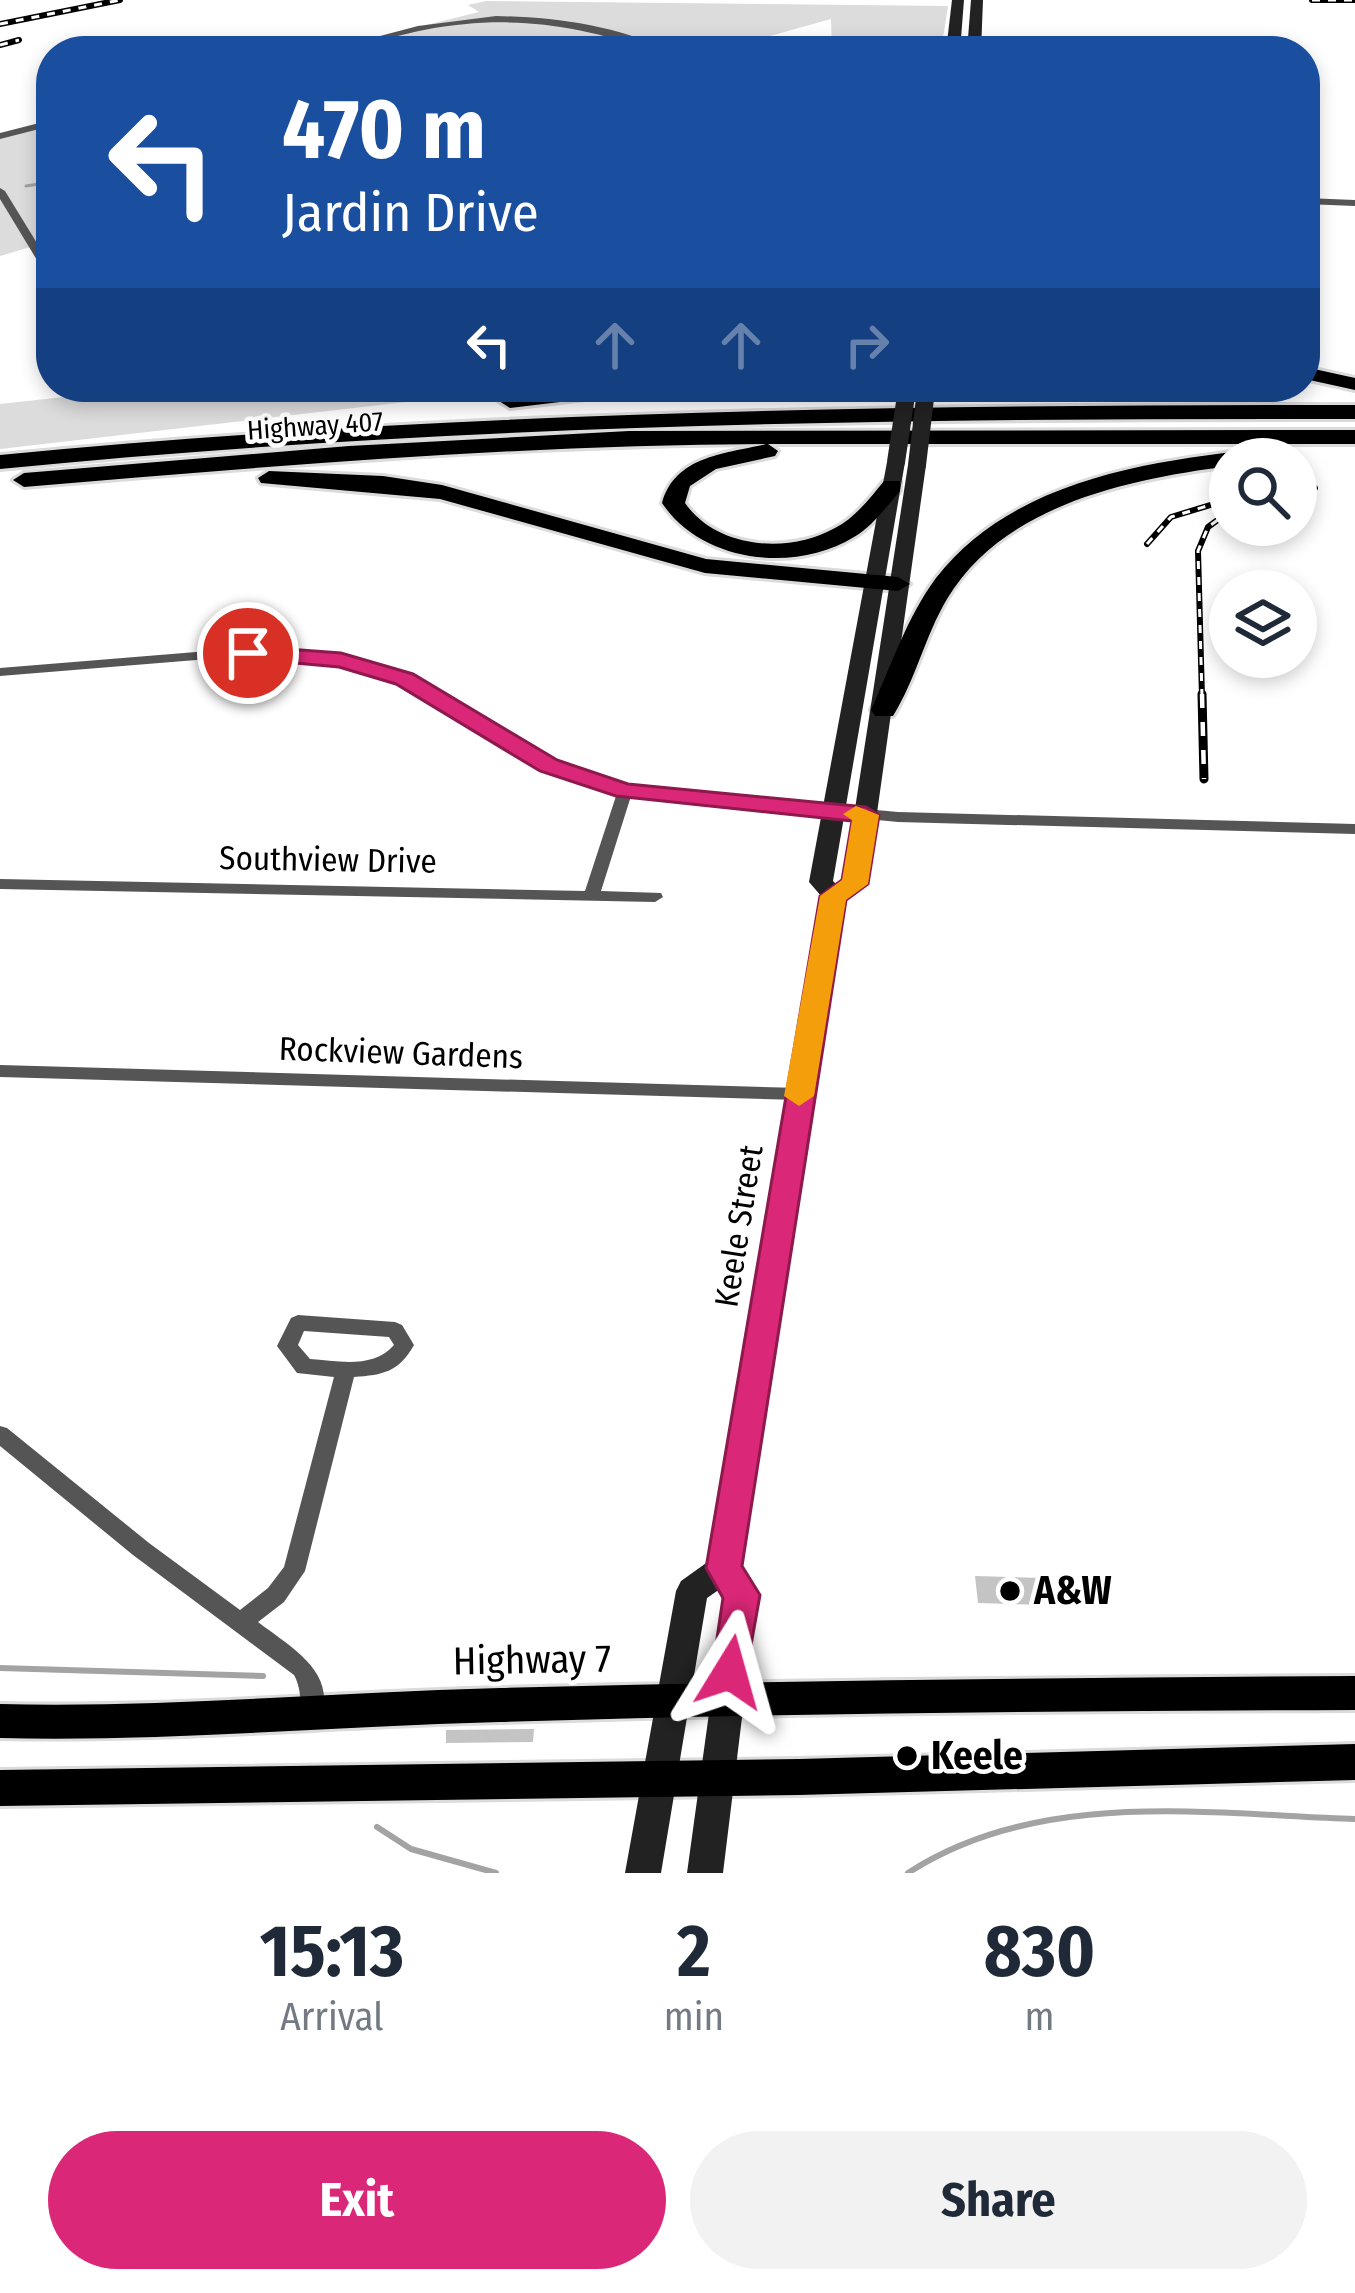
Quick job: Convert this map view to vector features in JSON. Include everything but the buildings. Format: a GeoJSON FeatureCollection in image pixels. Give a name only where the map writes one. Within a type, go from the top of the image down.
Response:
{"type":"FeatureCollection","features":[{"type":"Feature","properties":{"kind":"highway"},"geometry":{"type":"LineString","coordinates":[[1320,376],[1355,384]]}},
{"type":"Feature","properties":{"kind":"highway"},"geometry":{"type":"LineString","coordinates":[[116,449],[171,436],[493,402]]}},
{"type":"Feature","properties":{"kind":"highway"},"geometry":{"type":"LineString","coordinates":[[856,411],[1013,402]]}},
{"type":"Feature","properties":{"kind":"highway","name":"Highway 407"},"geometry":{"type":"LineString","coordinates":[[0,462],[518,420],[856,411],[1355,412]]}},
{"type":"Feature","properties":{"kind":"highway"},"geometry":{"type":"LineString","coordinates":[[902,471],[870,513],[836,538],[772,550],[699,536],[680,522],[673,502],[678,484],[693,470],[733,455],[1014,436]]}},
{"type":"Feature","properties":{"kind":"highway","name":"Highway 407"},"geometry":{"type":"LineString","coordinates":[[0,482],[592,439],[1355,437]]}},
{"type":"Feature","properties":{"kind":"highway"},"geometry":{"type":"LineString","coordinates":[[884,710],[955,571],[995,535],[1053,501],[1187,462],[1355,450]]}},
{"type":"Feature","properties":{"kind":"highway"},"geometry":{"type":"LineString","coordinates":[[0,496],[247,478],[383,483],[489,504],[705,566],[886,583]]}},
{"type":"Feature","properties":{"kind":"main road"},"geometry":{"type":"LineString","coordinates":[[954,36],[957,4]]}},
{"type":"Feature","properties":{"kind":"main road"},"geometry":{"type":"LineString","coordinates":[[975,36],[976,5]]}},
{"type":"Feature","properties":{"kind":"main road","name":"Keele Street"},"geometry":{"type":"LineString","coordinates":[[834,896],[821,882],[886,583],[916,402]]}},
{"type":"Feature","properties":{"kind":"main road","name":"Keele Street"},"geometry":{"type":"LineString","coordinates":[[834,896],[855,884],[884,710],[886,583],[902,471]]}},
{"type":"Feature","properties":{"kind":"main road","name":"Keele Street"},"geometry":{"type":"LineString","coordinates":[[705,1873],[741,1595],[724,1568],[834,896]]}},
{"type":"Feature","properties":{"kind":"main road"},"geometry":{"type":"LineString","coordinates":[[643,1873],[692,1591],[724,1568]]}},
{"type":"Feature","properties":{"kind":"main road","name":"Highway 7"},"geometry":{"type":"LineString","coordinates":[[0,1721],[129,1724],[313,1710],[674,1700],[1355,1693]]}},
{"type":"Feature","properties":{"kind":"main road"},"geometry":{"type":"LineString","coordinates":[[0,1788],[716,1778],[1355,1762]]}},
{"type":"Feature","properties":{"kind":"street"},"geometry":{"type":"LineString","coordinates":[[393,36],[485,15],[586,24],[621,36]]}},
{"type":"Feature","properties":{"kind":"street"},"geometry":{"type":"LineString","coordinates":[[0,136],[36,127]]}},
{"type":"Feature","properties":{"kind":"street"},"geometry":{"type":"LineString","coordinates":[[0,191],[36,250]]}},
{"type":"Feature","properties":{"kind":"street"},"geometry":{"type":"LineString","coordinates":[[1320,202],[1355,203]]}},
{"type":"Feature","properties":{"kind":"street"},"geometry":{"type":"LineString","coordinates":[[0,672],[233,653],[341,660],[405,679],[548,765],[625,791],[866,815],[1355,829]]}},
{"type":"Feature","properties":{"kind":"street"},"geometry":{"type":"LineString","coordinates":[[592,895],[625,791]]}},
{"type":"Feature","properties":{"kind":"street","name":"Southview Drive"},"geometry":{"type":"LineString","coordinates":[[0,884],[655,897]]}},
{"type":"Feature","properties":{"kind":"street","name":"Rockview Gardens"},"geometry":{"type":"LineString","coordinates":[[0,1071],[800,1094]]}},
{"type":"Feature","properties":{"kind":"street"},"geometry":{"type":"LineString","coordinates":[[298,1323],[378,1326],[394,1330],[404,1345],[401,1354],[385,1365],[346,1368],[304,1367],[287,1346],[290,1333],[298,1323]]}},
{"type":"Feature","properties":{"kind":"street"},"geometry":{"type":"LineString","coordinates":[[240,1624],[276,1595],[293,1570],[346,1368]]}},
{"type":"Feature","properties":{"kind":"street"},"geometry":{"type":"LineString","coordinates":[[0,1434],[302,1668],[313,1689],[313,1710]]}},
{"type":"Feature","properties":{"kind":"shaded area"},"geometry":{"type":"Polygon","coordinates":[[[486,1],[948,6],[943,36],[832,36],[831,19],[770,36],[382,36],[479,12],[468,5],[486,1]]]}},
{"type":"Feature","properties":{"kind":"shaded area"},"geometry":{"type":"Polygon","coordinates":[[[36,125],[36,245],[0,256],[0,134],[36,125]]]}},
{"type":"Feature","properties":{"kind":"shaded area"},"geometry":{"type":"Polygon","coordinates":[[[36,400],[406,402],[0,449],[0,404],[36,400]]]}},
{"type":"Feature","properties":{"kind":"waterway"},"geometry":{"type":"LineString","coordinates":[[26,186],[36,184]]}},
{"type":"Feature","properties":{"kind":"waterway"},"geometry":{"type":"LineString","coordinates":[[0,1668],[263,1676]]}},
{"type":"Feature","properties":{"kind":"waterway"},"geometry":{"type":"LineString","coordinates":[[908,1873],[958,1846],[1012,1828],[1068,1817],[1183,1811],[1355,1819]]}},
{"type":"Feature","properties":{"kind":"waterway"},"geometry":{"type":"LineString","coordinates":[[377,1827],[411,1849],[496,1873]]}},
{"type":"Feature","properties":{"kind":"railway"},"geometry":{"type":"LineString","coordinates":[[0,24],[120,0]]}},
{"type":"Feature","properties":{"kind":"railway"},"geometry":{"type":"LineString","coordinates":[[1312,0],[1355,0]]}},
{"type":"Feature","properties":{"kind":"railway"},"geometry":{"type":"LineString","coordinates":[[0,45],[19,40]]}},
{"type":"Feature","properties":{"kind":"railway"},"geometry":{"type":"LineString","coordinates":[[1147,544],[1171,517],[1209,505]]}},
{"type":"Feature","properties":{"kind":"railway"},"geometry":{"type":"LineString","coordinates":[[1202,697],[1198,551],[1209,526]]}},
{"type":"Feature","properties":{"kind":"railway"},"geometry":{"type":"LineString","coordinates":[[1202,694],[1204,779]]}},
{"type":"Feature","properties":{"kind":"slow traffic"},"geometry":{"type":"LineString","coordinates":[[799,1096],[834,896],[855,884],[866,815],[856,814]]}},
{"type":"Feature","properties":{"kind":"place","name":"A&W"},"geometry":{"type":"Point","coordinates":[1010,1591]}},
{"type":"Feature","properties":{"kind":"place","name":"Keele"},"geometry":{"type":"Point","coordinates":[907,1756]}},
{"type":"Feature","properties":{"kind":"route"},"geometry":{"type":"LineString","coordinates":[[248,653],[288,653],[375,668],[460,709],[548,765],[625,791],[866,815],[855,884],[834,896],[724,1568],[741,1595],[730,1672]]}}]}
